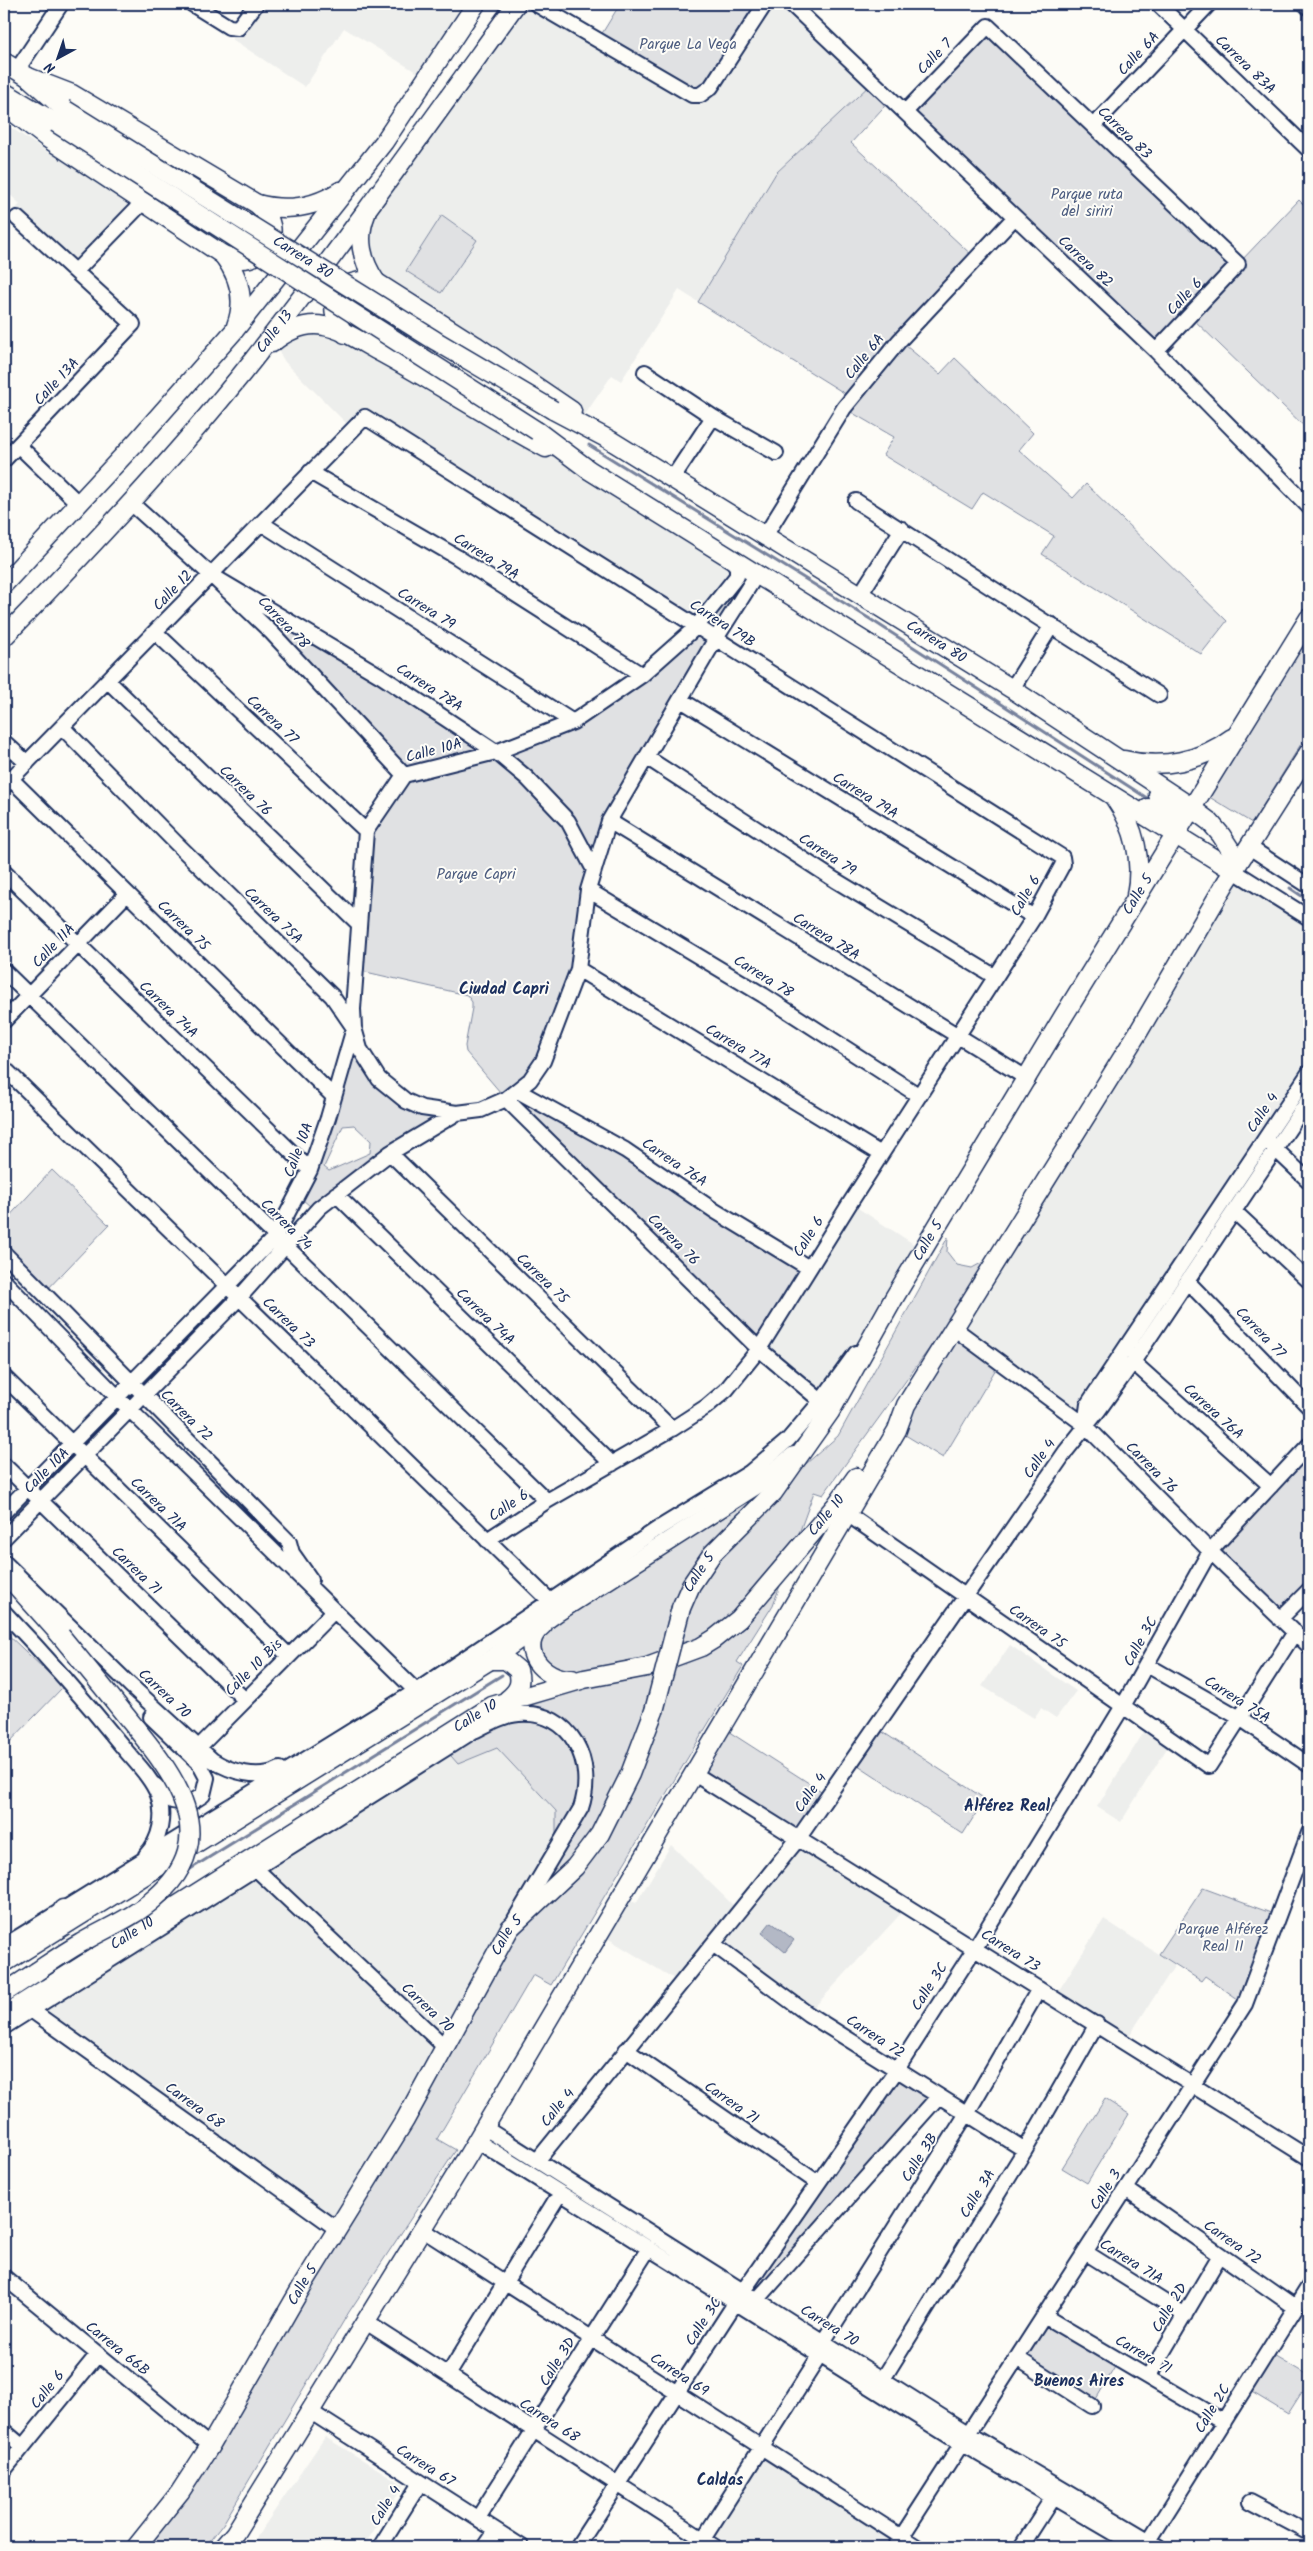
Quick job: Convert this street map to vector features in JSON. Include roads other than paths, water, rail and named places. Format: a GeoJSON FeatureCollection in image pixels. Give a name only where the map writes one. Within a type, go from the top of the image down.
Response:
{"type":"FeatureCollection","features":[{"type":"Feature","properties":{"kind":"main road"},"geometry":{"type":"LineString","coordinates":[[4,584],[79,504],[234,331],[384,142],[476,4]]}},
{"type":"Feature","properties":{"kind":"main road","name":"Calle 13"},"geometry":{"type":"LineString","coordinates":[[4,637],[131,503],[252,361],[370,206],[516,4]]}},
{"type":"Feature","properties":{"kind":"main road","name":"Carrera 80"},"geometry":{"type":"LineString","coordinates":[[16,70],[60,116],[537,431],[589,470]]}},
{"type":"Feature","properties":{"kind":"main road"},"geometry":{"type":"LineString","coordinates":[[4,105],[48,138],[223,254],[234,259],[245,260],[256,257],[265,250],[271,240],[272,228],[269,218],[257,204],[72,94],[16,70]]}},
{"type":"Feature","properties":{"kind":"main road","name":"Carrera 80"},"geometry":{"type":"LineString","coordinates":[[4,92],[60,116],[553,410],[610,440]]}},
{"type":"Feature","properties":{"kind":"main road"},"geometry":{"type":"LineString","coordinates":[[257,204],[282,209],[306,206],[330,198],[351,182]]}},
{"type":"Feature","properties":{"kind":"main road"},"geometry":{"type":"LineString","coordinates":[[370,206],[360,240],[365,262],[376,282]]}},
{"type":"Feature","properties":{"kind":"main road"},"geometry":{"type":"LineString","coordinates":[[223,254],[237,278],[240,292],[241,306],[234,331]]}},
{"type":"Feature","properties":{"kind":"main road"},"geometry":{"type":"LineString","coordinates":[[345,334],[334,317],[334,308],[340,290],[357,280],[376,282]]}},
{"type":"Feature","properties":{"kind":"main road","name":"Carrera 80"},"geometry":{"type":"LineString","coordinates":[[376,282],[479,347],[610,440],[1012,689],[1192,808],[1221,835],[1232,852],[1234,871]]}},
{"type":"Feature","properties":{"kind":"main road","name":"Carrera 80"},"geometry":{"type":"LineString","coordinates":[[252,361],[291,329],[323,325],[345,334],[417,372],[530,439],[589,470],[1234,871]]}},
{"type":"Feature","properties":{"kind":"main road","name":"Calle 5"},"geometry":{"type":"LineString","coordinates":[[136,2547],[180,2492],[210,2446],[337,2229],[405,2120],[510,1928],[559,1884],[588,1852],[614,1809],[630,1774],[654,1711],[681,1608],[691,1585],[712,1554],[773,1493],[830,1412],[894,1298],[1234,737],[1309,618]]}},
{"type":"Feature","properties":{"kind":"main road"},"geometry":{"type":"LineString","coordinates":[[1115,757],[1140,763],[1174,762],[1208,753],[1234,737]]}},
{"type":"Feature","properties":{"kind":"main road"},"geometry":{"type":"LineString","coordinates":[[224,2547],[235,2533],[311,2412],[481,2134],[846,1513],[897,1430],[906,1405],[1139,1031],[1234,871],[1309,752]]}},
{"type":"Feature","properties":{"kind":"main road"},"geometry":{"type":"LineString","coordinates":[[1110,793],[1125,795],[1165,817],[1170,816],[1174,811],[1172,805],[1130,774],[1115,757]]}},
{"type":"Feature","properties":{"kind":"main road"},"geometry":{"type":"LineString","coordinates":[[1110,793],[1126,817],[1136,845],[1139,874],[1134,902]]}},
{"type":"Feature","properties":{"kind":"main road","name":"Calle 10"},"geometry":{"type":"LineString","coordinates":[[4,2015],[121,1948],[351,1801],[362,1786],[477,1722],[508,1700],[584,1679],[646,1667],[701,1647],[727,1630],[836,1505],[889,1425],[906,1405]]}},
{"type":"Feature","properties":{"kind":"main road"},"geometry":{"type":"LineString","coordinates":[[4,1963],[490,1660],[552,1607],[761,1482],[807,1445]]}},
{"type":"Feature","properties":{"kind":"main road"},"geometry":{"type":"LineString","coordinates":[[4,1572],[61,1636],[147,1742],[173,1778],[188,1810],[189,1840],[180,1869],[155,1898],[135,1914],[81,1943],[4,1993]]}},
{"type":"Feature","properties":{"kind":"main road"},"geometry":{"type":"LineString","coordinates":[[552,1607],[534,1637],[532,1648],[534,1658],[539,1668],[548,1674],[567,1680],[584,1679]]}},
{"type":"Feature","properties":{"kind":"main road"},"geometry":{"type":"LineString","coordinates":[[490,1660],[506,1660],[518,1670],[520,1685],[508,1700]]}},
{"type":"Feature","properties":{"kind":"main road"},"geometry":{"type":"LineString","coordinates":[[357,1744],[369,1719],[390,1722]]}},
{"type":"Feature","properties":{"kind":"main road"},"geometry":{"type":"LineString","coordinates":[[53,1932],[63,1909],[82,1914]]}},
{"type":"Feature","properties":{"kind":"street"},"geometry":{"type":"LineString","coordinates":[[16,70],[61,4]]}},
{"type":"Feature","properties":{"kind":"street"},"geometry":{"type":"LineString","coordinates":[[192,4],[229,27],[238,28],[256,4]]}},
{"type":"Feature","properties":{"kind":"street"},"geometry":{"type":"LineString","coordinates":[[536,4],[688,93],[700,95],[710,87],[764,4]]}},
{"type":"Feature","properties":{"kind":"street","name":"Carrera 82"},"geometry":{"type":"LineString","coordinates":[[791,4],[906,111],[1014,218],[1156,351],[1309,507]]}},
{"type":"Feature","properties":{"kind":"street","name":"Carrera 83A"},"geometry":{"type":"LineString","coordinates":[[1158,4],[1309,150]]}},
{"type":"Feature","properties":{"kind":"street","name":"Calle 6A"},"geometry":{"type":"LineString","coordinates":[[1093,126],[1209,4]]}},
{"type":"Feature","properties":{"kind":"street"},"geometry":{"type":"LineString","coordinates":[[1305,4],[1309,8]]}},
{"type":"Feature","properties":{"kind":"street","name":"Calle 7"},"geometry":{"type":"LineString","coordinates":[[906,111],[988,26]]}},
{"type":"Feature","properties":{"kind":"street","name":"Carrera 83"},"geometry":{"type":"LineString","coordinates":[[988,26],[1238,264]]}},
{"type":"Feature","properties":{"kind":"street"},"geometry":{"type":"LineString","coordinates":[[17,218],[76,271],[144,201]]}},
{"type":"Feature","properties":{"kind":"street","name":"Calle 6A"},"geometry":{"type":"LineString","coordinates":[[765,536],[844,408],[899,341],[1014,218]]}},
{"type":"Feature","properties":{"kind":"street","name":"Calle 6"},"geometry":{"type":"LineString","coordinates":[[1156,351],[1238,264]]}},
{"type":"Feature","properties":{"kind":"street","name":"Calle 13A"},"geometry":{"type":"LineString","coordinates":[[4,460],[133,324],[76,271]]}},
{"type":"Feature","properties":{"kind":"street"},"geometry":{"type":"LineString","coordinates":[[645,372],[713,417],[776,453]]}},
{"type":"Feature","properties":{"kind":"street","name":"Calle 12"},"geometry":{"type":"LineString","coordinates":[[7,783],[365,417]]}},
{"type":"Feature","properties":{"kind":"street","name":"Carrera 79B"},"geometry":{"type":"LineString","coordinates":[[365,417],[715,640],[1062,857]]}},
{"type":"Feature","properties":{"kind":"street"},"geometry":{"type":"LineString","coordinates":[[672,479],[713,417]]}},
{"type":"Feature","properties":{"kind":"street"},"geometry":{"type":"LineString","coordinates":[[19,446],[79,504]]}},
{"type":"Feature","properties":{"kind":"street","name":"Carrera 79A"},"geometry":{"type":"LineString","coordinates":[[310,472],[457,557],[642,674]]}},
{"type":"Feature","properties":{"kind":"street"},"geometry":{"type":"LineString","coordinates":[[856,500],[1159,695]]}},
{"type":"Feature","properties":{"kind":"street","name":"Carrera 78"},"geometry":{"type":"LineString","coordinates":[[131,503],[211,574],[272,634],[404,775]]}},
{"type":"Feature","properties":{"kind":"street","name":"Carrera 79"},"geometry":{"type":"LineString","coordinates":[[261,523],[573,722]]}},
{"type":"Feature","properties":{"kind":"street"},"geometry":{"type":"LineString","coordinates":[[860,595],[902,529]]}},
{"type":"Feature","properties":{"kind":"street","name":"Calle 10A"},"geometry":{"type":"LineString","coordinates":[[4,1538],[239,1298],[280,1242],[310,1170],[328,1118],[354,1028],[352,1009],[366,831],[404,775],[496,752],[573,722],[642,674],[696,627],[737,576],[736,567],[731,558]]}},
{"type":"Feature","properties":{"kind":"street","name":"Carrera 78A"},"geometry":{"type":"LineString","coordinates":[[211,574],[381,676],[496,752],[527,778],[568,822],[593,868]]}},
{"type":"Feature","properties":{"kind":"street","name":"Calle 10A"},"geometry":{"type":"LineString","coordinates":[[4,1512],[227,1287],[336,1194],[390,1153],[458,1113],[481,1110],[512,1095],[530,1080],[543,1061],[578,969],[588,890],[593,868],[609,820],[715,640],[742,597],[759,575]]}},
{"type":"Feature","properties":{"kind":"street"},"geometry":{"type":"LineString","coordinates":[[1012,689],[1052,625]]}},
{"type":"Feature","properties":{"kind":"street","name":"Carrera 77"},"geometry":{"type":"LineString","coordinates":[[155,632],[366,831]]}},
{"type":"Feature","properties":{"kind":"street","name":"Carrera 76"},"geometry":{"type":"LineString","coordinates":[[108,681],[359,924]]}},
{"type":"Feature","properties":{"kind":"street","name":"Carrera 79A"},"geometry":{"type":"LineString","coordinates":[[681,700],[1034,918]]}},
{"type":"Feature","properties":{"kind":"street","name":"Carrera 75A"},"geometry":{"type":"LineString","coordinates":[[62,727],[176,843],[332,996],[354,1028],[368,1065],[392,1091],[422,1108],[458,1113]]}},
{"type":"Feature","properties":{"kind":"street"},"geometry":{"type":"LineString","coordinates":[[4,742],[27,763]]}},
{"type":"Feature","properties":{"kind":"street","name":"Carrera 79"},"geometry":{"type":"LineString","coordinates":[[646,757],[836,880],[994,976]]}},
{"type":"Feature","properties":{"kind":"street","name":"Carrera 75"},"geometry":{"type":"LineString","coordinates":[[7,783],[127,894],[333,1096]]}},
{"type":"Feature","properties":{"kind":"street","name":"Carrera 78A"},"geometry":{"type":"LineString","coordinates":[[609,820],[1028,1079]]}},
{"type":"Feature","properties":{"kind":"street"},"geometry":{"type":"LineString","coordinates":[[1249,847],[1309,886]]}},
{"type":"Feature","properties":{"kind":"street","name":"Calle 6"},"geometry":{"type":"LineString","coordinates":[[487,1540],[547,1501],[672,1429],[706,1407],[726,1390],[759,1348],[880,1154],[994,976],[1034,918],[1063,864],[1062,857]]}},
{"type":"Feature","properties":{"kind":"street","name":"Carrera 80"},"geometry":{"type":"LineString","coordinates":[[1234,871],[1309,918]]}},
{"type":"Feature","properties":{"kind":"street","name":"Carrera 74A"},"geometry":{"type":"LineString","coordinates":[[4,872],[310,1170]]}},
{"type":"Feature","properties":{"kind":"street","name":"Carrera 78"},"geometry":{"type":"LineString","coordinates":[[588,890],[763,995],[918,1095]]}},
{"type":"Feature","properties":{"kind":"street","name":"Calle 11A"},"geometry":{"type":"LineString","coordinates":[[4,1022],[127,894]]}},
{"type":"Feature","properties":{"kind":"street","name":"Carrera 77A"},"geometry":{"type":"LineString","coordinates":[[578,969],[880,1154]]}},
{"type":"Feature","properties":{"kind":"street","name":"Carrera 74"},"geometry":{"type":"LineString","coordinates":[[4,971],[547,1501]]}},
{"type":"Feature","properties":{"kind":"street","name":"Carrera 73"},"geometry":{"type":"LineString","coordinates":[[4,1068],[487,1540],[552,1607]]}},
{"type":"Feature","properties":{"kind":"street","name":"Calle 4"},"geometry":{"type":"LineString","coordinates":[[1085,1424],[1088,1404],[1309,1073]]}},
{"type":"Feature","properties":{"kind":"street","name":"Carrera 76"},"geometry":{"type":"LineString","coordinates":[[512,1095],[542,1134],[759,1348],[821,1401]]}},
{"type":"Feature","properties":{"kind":"street","name":"Carrera 76A"},"geometry":{"type":"LineString","coordinates":[[512,1095],[558,1113],[624,1150],[716,1211],[809,1268]]}},
{"type":"Feature","properties":{"kind":"street","name":"Calle 4"},"geometry":{"type":"LineString","coordinates":[[537,2161],[798,1839],[1085,1424],[1098,1412],[1133,1362],[1309,1099]]}},
{"type":"Feature","properties":{"kind":"street"},"geometry":{"type":"LineString","coordinates":[[542,1134],[540,1125],[543,1117],[550,1112],[558,1113]]}},
{"type":"Feature","properties":{"kind":"street"},"geometry":{"type":"LineString","coordinates":[[1264,1140],[1309,1181]]}},
{"type":"Feature","properties":{"kind":"street","name":"Carrera 75"},"geometry":{"type":"LineString","coordinates":[[390,1153],[672,1429]]}},
{"type":"Feature","properties":{"kind":"street","name":"Calle 10A"},"geometry":{"type":"LineString","coordinates":[[301,1192],[302,1199],[308,1205],[319,1208]]}},
{"type":"Feature","properties":{"kind":"street","name":"Carrera 74A"},"geometry":{"type":"LineString","coordinates":[[336,1194],[612,1464]]}},
{"type":"Feature","properties":{"kind":"street"},"geometry":{"type":"LineString","coordinates":[[1234,1211],[1309,1281]]}},
{"type":"Feature","properties":{"kind":"street","name":"Carrera 72"},"geometry":{"type":"LineString","coordinates":[[4,1252],[289,1542],[292,1553],[333,1612]]}},
{"type":"Feature","properties":{"kind":"street","name":"Carrera 72"},"geometry":{"type":"LineString","coordinates":[[4,1281],[130,1410],[333,1612],[416,1691]]}},
{"type":"Feature","properties":{"kind":"street","name":"Carrera 77"},"geometry":{"type":"LineString","coordinates":[[1187,1281],[1309,1407]]}},
{"type":"Feature","properties":{"kind":"street"},"geometry":{"type":"LineString","coordinates":[[4,1946],[552,1607],[749,1473],[788,1440],[821,1401],[894,1298]]}},
{"type":"Feature","properties":{"kind":"street","name":"Carrera 76"},"geometry":{"type":"LineString","coordinates":[[954,1329],[1085,1424],[1210,1551],[1309,1646]]}},
{"type":"Feature","properties":{"kind":"street","name":"Carrera 76A"},"geometry":{"type":"LineString","coordinates":[[1133,1362],[1271,1486]]}},
{"type":"Feature","properties":{"kind":"street","name":"Carrera 71A"},"geometry":{"type":"LineString","coordinates":[[4,1377],[289,1656]]}},
{"type":"Feature","properties":{"kind":"street","name":"Calle 3C"},"geometry":{"type":"LineString","coordinates":[[577,2547],[739,2297],[896,2071],[975,1948],[1123,1706],[1210,1551],[1309,1445]]}},
{"type":"Feature","properties":{"kind":"street","name":"Carrera 71"},"geometry":{"type":"LineString","coordinates":[[4,1465],[245,1700]]}},
{"type":"Feature","properties":{"kind":"street","name":"Carrera 75"},"geometry":{"type":"LineString","coordinates":[[846,1513],[1209,1766],[1240,1718]]}},
{"type":"Feature","properties":{"kind":"street","name":"Carrera 70"},"geometry":{"type":"LineString","coordinates":[[4,1562],[130,1685],[198,1748],[226,1768],[254,1774],[274,1772],[330,1743]]}},
{"type":"Feature","properties":{"kind":"street"},"geometry":{"type":"LineString","coordinates":[[1280,1619],[1309,1590]]}},
{"type":"Feature","properties":{"kind":"street"},"geometry":{"type":"LineString","coordinates":[[4,1612],[62,1674],[155,1789],[160,1805],[160,1827],[153,1846],[134,1865]]}},
{"type":"Feature","properties":{"kind":"street","name":"Calle 10 Bis"},"geometry":{"type":"LineString","coordinates":[[198,1748],[333,1612]]}},
{"type":"Feature","properties":{"kind":"street"},"geometry":{"type":"LineString","coordinates":[[1240,1718],[1295,1632]]}},
{"type":"Feature","properties":{"kind":"street","name":"Carrera 75A"},"geometry":{"type":"LineString","coordinates":[[1147,1665],[1240,1718],[1309,1765]]}},
{"type":"Feature","properties":{"kind":"street"},"geometry":{"type":"LineString","coordinates":[[130,1685],[139,1706],[199,1763],[207,1778],[206,1787],[196,1800],[180,1804],[172,1801],[145,1776]]}},
{"type":"Feature","properties":{"kind":"street","name":"Calle 10"},"geometry":{"type":"LineString","coordinates":[[121,1948],[255,1868],[351,1801],[477,1722],[512,1715],[529,1714],[548,1718],[568,1733],[582,1754],[588,1776],[586,1793],[581,1808],[510,1928]]}},
{"type":"Feature","properties":{"kind":"street","name":"Carrera 73"},"geometry":{"type":"LineString","coordinates":[[693,1773],[1309,2158]]}},
{"type":"Feature","properties":{"kind":"street","name":"Calle 3"},"geometry":{"type":"LineString","coordinates":[[899,2542],[1245,2004],[1309,1833]]}},
{"type":"Feature","properties":{"kind":"street","name":"Carrera 70"},"geometry":{"type":"LineString","coordinates":[[255,1868],[446,2048]]}},
{"type":"Feature","properties":{"kind":"street","name":"Carrera 72"},"geometry":{"type":"LineString","coordinates":[[713,1944],[808,2014],[1024,2150]]}},
{"type":"Feature","properties":{"kind":"street","name":"Calle 10"},"geometry":{"type":"LineString","coordinates":[[4,2027],[97,1963]]}},
{"type":"Feature","properties":{"kind":"street","name":"Calle 3B"},"geometry":{"type":"LineString","coordinates":[[700,2543],[966,2115],[1039,1989]]}},
{"type":"Feature","properties":{"kind":"street","name":"Carrera 68"},"geometry":{"type":"LineString","coordinates":[[31,2010],[337,2229]]}},
{"type":"Feature","properties":{"kind":"street","name":"Calle 3A"},"geometry":{"type":"LineString","coordinates":[[883,2379],[1024,2150],[1097,2024]]}},
{"type":"Feature","properties":{"kind":"street","name":"Carrera 71"},"geometry":{"type":"LineString","coordinates":[[626,2050],[818,2183]]}},
{"type":"Feature","properties":{"kind":"street"},"geometry":{"type":"LineString","coordinates":[[757,2300],[938,2097]]}},
{"type":"Feature","properties":{"kind":"street","name":"Carrera 70"},"geometry":{"type":"LineString","coordinates":[[481,2134],[537,2161],[739,2297],[965,2439],[1053,2497],[1148,2546]]}},
{"type":"Feature","properties":{"kind":"street","name":"Carrera 70"},"geometry":{"type":"LineString","coordinates":[[481,2134],[560,2192],[649,2248],[739,2297],[757,2300],[821,2348],[883,2379],[965,2439],[1148,2546]]}},
{"type":"Feature","properties":{"kind":"street","name":"Carrera 72"},"geometry":{"type":"LineString","coordinates":[[1126,2189],[1295,2307]]}},
{"type":"Feature","properties":{"kind":"street"},"geometry":{"type":"LineString","coordinates":[[448,2376],[560,2192]]}},
{"type":"Feature","properties":{"kind":"street","name":"Carrera 69"},"geometry":{"type":"LineString","coordinates":[[423,2230],[761,2447],[899,2542],[917,2547]]}},
{"type":"Feature","properties":{"kind":"street","name":"Calle 3D"},"geometry":{"type":"LineString","coordinates":[[478,2518],[649,2248]]}},
{"type":"Feature","properties":{"kind":"street","name":"Carrera 71A"},"geometry":{"type":"LineString","coordinates":[[1085,2252],[1185,2315]]}},
{"type":"Feature","properties":{"kind":"street","name":"Calle 2D"},"geometry":{"type":"LineString","coordinates":[[1148,2377],[1220,2255]]}},
{"type":"Feature","properties":{"kind":"street","name":"Carrera 66B"},"geometry":{"type":"LineString","coordinates":[[4,2277],[210,2446]]}},
{"type":"Feature","properties":{"kind":"street","name":"Calle 2C"},"geometry":{"type":"LineString","coordinates":[[1148,2546],[1309,2286]]}},
{"type":"Feature","properties":{"kind":"street","name":"Carrera 71"},"geometry":{"type":"LineString","coordinates":[[1044,2316],[1224,2422]]}},
{"type":"Feature","properties":{"kind":"street","name":"Carrera 68"},"geometry":{"type":"LineString","coordinates":[[366,2322],[618,2484],[700,2543],[715,2547]]}},
{"type":"Feature","properties":{"kind":"street","name":"Calle 6"},"geometry":{"type":"LineString","coordinates":[[4,2470],[98,2354]]}},
{"type":"Feature","properties":{"kind":"street"},"geometry":{"type":"LineString","coordinates":[[1017,2358],[1092,2406]]}},
{"type":"Feature","properties":{"kind":"street","name":"Carrera 67"},"geometry":{"type":"LineString","coordinates":[[311,2412],[522,2547]]}},
{"type":"Feature","properties":{"kind":"street"},"geometry":{"type":"LineString","coordinates":[[4,2431],[23,2447]]}},
{"type":"Feature","properties":{"kind":"street","name":"Calle 4"},"geometry":{"type":"LineString","coordinates":[[380,2547],[420,2483]]}},
{"type":"Feature","properties":{"kind":"street"},"geometry":{"type":"LineString","coordinates":[[1021,2547],[1053,2497]]}},
{"type":"Feature","properties":{"kind":"street"},"geometry":{"type":"LineString","coordinates":[[1250,2502],[1309,2533]]}},
{"type":"Feature","properties":{"kind":"street"},"geometry":{"type":"LineString","coordinates":[[485,2547],[496,2531]]}},
{"type":"Feature","properties":{"kind":"waterway"},"geometry":{"type":"LineString","coordinates":[[589,445],[870,619],[1153,802]]}},
{"type":"Feature","properties":{"kind":"waterway"},"geometry":{"type":"LineString","coordinates":[[1290,888],[1309,901]]}},
{"type":"Feature","properties":{"kind":"waterway"},"geometry":{"type":"LineString","coordinates":[[184,1873],[502,1675]]}},
{"type":"Feature","properties":{"kind":"district","name":"Ciudad Capri"},"geometry":{"type":"Point","coordinates":[504,989]}},
{"type":"Feature","properties":{"kind":"district","name":"Alférez Real"},"geometry":{"type":"Point","coordinates":[1007,1806]}},
{"type":"Feature","properties":{"kind":"district","name":"Buenos Aires"},"geometry":{"type":"Point","coordinates":[1079,2381]}},
{"type":"Feature","properties":{"kind":"district","name":"Caldas"},"geometry":{"type":"Point","coordinates":[720,2480]}},
{"type":"Feature","properties":{"kind":"park label","name":"Parque La Vega"},"geometry":{"type":"Point","coordinates":[688,45]}},
{"type":"Feature","properties":{"kind":"park label","name":"Parque ruta del siriri"},"geometry":{"type":"Point","coordinates":[1087,204]}},
{"type":"Feature","properties":{"kind":"park label","name":"Parque Capri"},"geometry":{"type":"Point","coordinates":[476,875]}},
{"type":"Feature","properties":{"kind":"park label","name":"Parque Alférez Real II"},"geometry":{"type":"Point","coordinates":[1223,1938]}}]}
